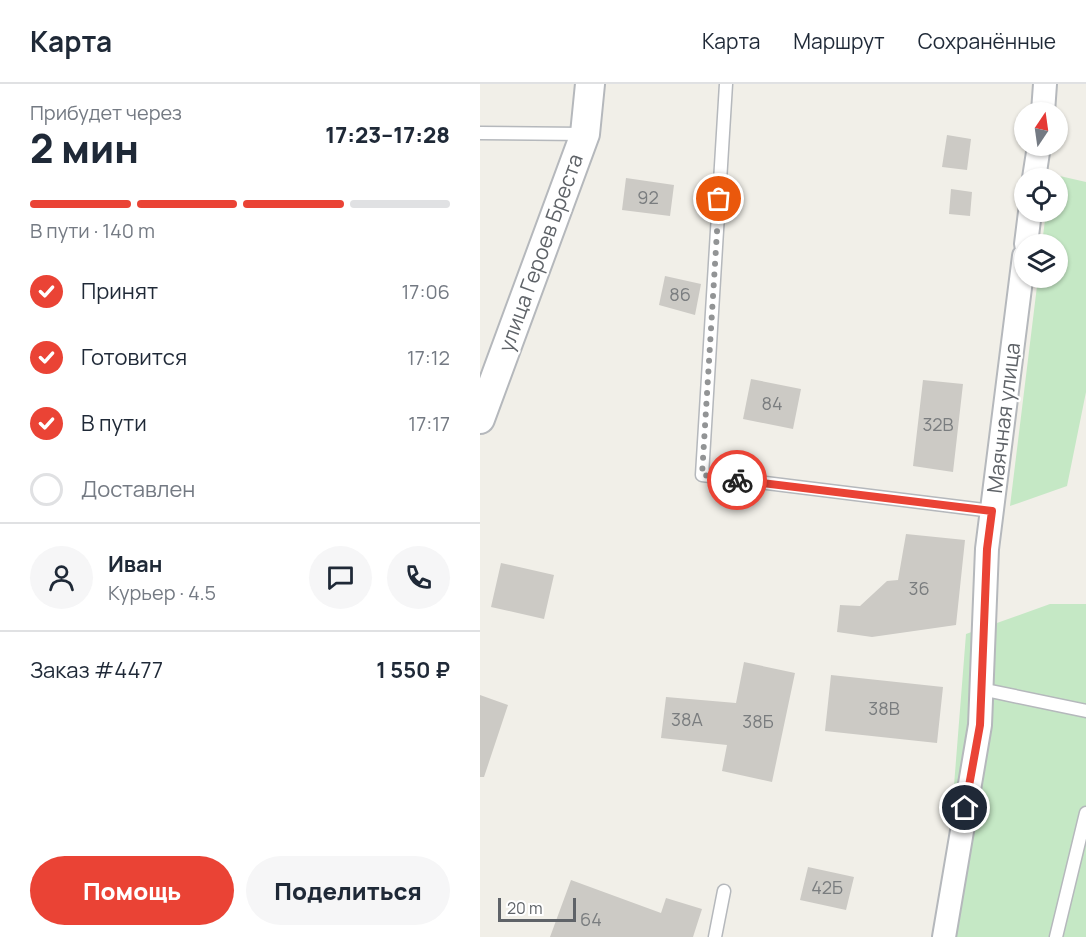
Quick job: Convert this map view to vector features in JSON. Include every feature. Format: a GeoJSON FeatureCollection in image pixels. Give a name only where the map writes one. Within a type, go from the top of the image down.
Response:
{"type":"FeatureCollection","features":[{"type":"Feature","properties":{"kind":"street","name":"улица Героев Бреста"},"geometry":{"type":"LineString","coordinates":[[480,419],[585,134],[590,84]]}},
{"type":"Feature","properties":{"kind":"street"},"geometry":{"type":"LineString","coordinates":[[1044,102],[1045,84]]}},
{"type":"Feature","properties":{"kind":"street","name":"Маячная улица"},"geometry":{"type":"LineString","coordinates":[[944,937],[980,725],[987,549],[1020,288]]}},
{"type":"Feature","properties":{"kind":"lane"},"geometry":{"type":"LineString","coordinates":[[726,84],[702,475],[992,511]]}},
{"type":"Feature","properties":{"kind":"lane"},"geometry":{"type":"LineString","coordinates":[[480,134],[585,134]]}},
{"type":"Feature","properties":{"kind":"lane"},"geometry":{"type":"LineString","coordinates":[[981,689],[1086,711]]}},
{"type":"Feature","properties":{"kind":"lane"},"geometry":{"type":"LineString","coordinates":[[1056,937],[1086,813]]}},
{"type":"Feature","properties":{"kind":"lane"},"geometry":{"type":"LineString","coordinates":[[715,937],[724,891]]}},
{"type":"Feature","properties":{"kind":"green space"},"geometry":{"type":"Polygon","coordinates":[[[1068,178],[1086,182],[1086,392],[1067,486],[1010,506],[1037,288],[1068,288],[1068,234],[1043,234],[1045,222],[1068,222],[1068,178]]]}},
{"type":"Feature","properties":{"kind":"green space"},"geometry":{"type":"Polygon","coordinates":[[[1050,604],[1086,604],[1086,937],[942,937],[966,634],[1050,604]]]}},
{"type":"Feature","properties":{"kind":"building"},"geometry":{"type":"Polygon","coordinates":[[[947,135],[971,139],[967,170],[942,167],[947,135]]]}},
{"type":"Feature","properties":{"kind":"building"},"geometry":{"type":"Polygon","coordinates":[[[626,178],[674,185],[670,216],[622,210],[626,178]]]}},
{"type":"Feature","properties":{"kind":"building"},"geometry":{"type":"Polygon","coordinates":[[[951,189],[972,192],[970,216],[949,214],[951,189]]]}},
{"type":"Feature","properties":{"kind":"building"},"geometry":{"type":"Polygon","coordinates":[[[665,276],[701,284],[695,315],[659,305],[665,276]]]}},
{"type":"Feature","properties":{"kind":"building"},"geometry":{"type":"Polygon","coordinates":[[[751,379],[801,389],[793,429],[743,419],[751,379]]]}},
{"type":"Feature","properties":{"kind":"building"},"geometry":{"type":"Polygon","coordinates":[[[923,380],[963,384],[953,472],[913,466],[923,380]]]}},
{"type":"Feature","properties":{"kind":"building"},"geometry":{"type":"Polygon","coordinates":[[[906,534],[965,540],[956,625],[872,637],[837,632],[840,605],[860,606],[887,581],[898,580],[906,534]]]}},
{"type":"Feature","properties":{"kind":"building"},"geometry":{"type":"Polygon","coordinates":[[[501,563],[554,575],[544,619],[491,607],[501,563]]]}},
{"type":"Feature","properties":{"kind":"building"},"geometry":{"type":"Polygon","coordinates":[[[744,662],[795,673],[772,782],[722,771],[727,745],[661,738],[666,697],[736,703],[744,662]]]}},
{"type":"Feature","properties":{"kind":"building"},"geometry":{"type":"Polygon","coordinates":[[[831,675],[943,687],[937,743],[825,731],[831,675]]]}},
{"type":"Feature","properties":{"kind":"building"},"geometry":{"type":"Polygon","coordinates":[[[480,695],[508,705],[484,777],[480,777],[480,695]]]}},
{"type":"Feature","properties":{"kind":"building"},"geometry":{"type":"Polygon","coordinates":[[[808,867],[854,877],[846,910],[800,900],[808,867]]]}},
{"type":"Feature","properties":{"kind":"building"},"geometry":{"type":"Polygon","coordinates":[[[571,880],[661,913],[666,898],[702,909],[693,937],[550,937],[571,880]]]}},
{"type":"Feature","properties":{"kind":"way so far"},"geometry":{"type":"LineString","coordinates":[[719,199],[702,475],[737,480]]}},
{"type":"Feature","properties":{"kind":"route"},"geometry":{"type":"LineString","coordinates":[[737,480],[992,511],[987,549],[980,725],[965,808]]}}]}
